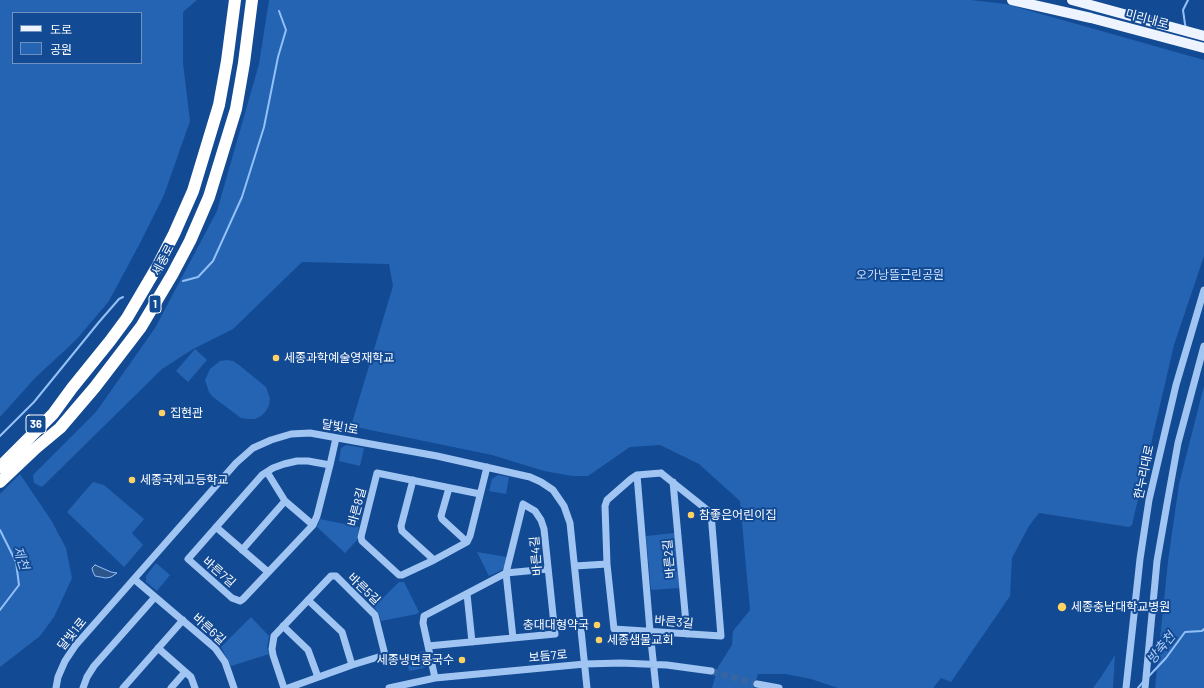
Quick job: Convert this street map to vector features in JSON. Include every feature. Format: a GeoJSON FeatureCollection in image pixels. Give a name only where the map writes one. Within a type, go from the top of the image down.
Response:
{"type":"FeatureCollection","features":[{"type":"Feature","properties":{"kind":"highway"},"geometry":{"type":"LineString","coordinates":[[206,151],[217,94],[230,0]]}},
{"type":"Feature","properties":{"kind":"highway","name":"세종로"},"geometry":{"type":"LineString","coordinates":[[0,467],[53,414],[127,318],[157,267],[174,234],[193,191],[220,105],[235,0]]}},
{"type":"Feature","properties":{"kind":"highway","name":"세종로"},"geometry":{"type":"LineString","coordinates":[[60,428],[95,387],[141,327],[190,241],[209,197],[236,109],[244,63],[252,0]]}},
{"type":"Feature","properties":{"kind":"highway"},"geometry":{"type":"LineString","coordinates":[[220,162],[240,106],[251,56],[259,0]]}},
{"type":"Feature","properties":{"kind":"highway","name":"36"},"geometry":{"type":"LineString","coordinates":[[0,459],[72,388]]}},
{"type":"Feature","properties":{"kind":"highway","name":"36"},"geometry":{"type":"LineString","coordinates":[[2,484],[60,428]]}},
{"type":"Feature","properties":{"kind":"main road","name":"미리내로"},"geometry":{"type":"LineString","coordinates":[[1012,0],[1059,10],[1204,48]]}},
{"type":"Feature","properties":{"kind":"main road","name":"미리내로"},"geometry":{"type":"LineString","coordinates":[[1072,0],[1204,36]]}},
{"type":"Feature","properties":{"kind":"street","name":"한누리대로"},"geometry":{"type":"LineString","coordinates":[[1126,688],[1140,559],[1149,500],[1163,436],[1186,348],[1204,290]]}},
{"type":"Feature","properties":{"kind":"street"},"geometry":{"type":"LineString","coordinates":[[1145,688],[1157,560],[1178,442],[1203,350]]}},
{"type":"Feature","properties":{"kind":"street","name":"달빛1로"},"geometry":{"type":"LineString","coordinates":[[56,688],[58,677],[65,661],[75,646],[236,462],[253,448],[271,440],[291,434],[310,433],[437,456],[530,477],[553,490],[568,516],[575,566],[587,688]]}},
{"type":"Feature","properties":{"kind":"street"},"geometry":{"type":"LineString","coordinates":[[330,465],[336,438]]}},
{"type":"Feature","properties":{"kind":"street","name":"바른7길"},"geometry":{"type":"LineString","coordinates":[[297,461],[308,461],[330,465],[317,516],[313,525],[240,601],[236,600],[188,560],[259,479],[268,472],[284,464],[297,461]]}},
{"type":"Feature","properties":{"kind":"street"},"geometry":{"type":"LineString","coordinates":[[449,488],[441,516],[442,519],[466,542],[470,536],[487,467]]}},
{"type":"Feature","properties":{"kind":"street"},"geometry":{"type":"LineString","coordinates":[[268,472],[285,501],[313,525]]}},
{"type":"Feature","properties":{"kind":"street","name":"바른8길"},"geometry":{"type":"LineString","coordinates":[[466,542],[434,560],[402,575],[398,575],[361,539],[377,473],[480,494]]}},
{"type":"Feature","properties":{"kind":"street"},"geometry":{"type":"LineString","coordinates":[[656,688],[634,477],[661,473],[673,482]]}},
{"type":"Feature","properties":{"kind":"street","name":"바른3길"},"geometry":{"type":"LineString","coordinates":[[634,477],[607,500],[604,506],[614,628],[721,636],[711,513],[673,482]]}},
{"type":"Feature","properties":{"kind":"street"},"geometry":{"type":"LineString","coordinates":[[413,480],[401,526],[402,531],[434,560]]}},
{"type":"Feature","properties":{"kind":"street","name":"바른2길"},"geometry":{"type":"LineString","coordinates":[[673,482],[687,634]]}},
{"type":"Feature","properties":{"kind":"street"},"geometry":{"type":"LineString","coordinates":[[242,550],[285,501]]}},
{"type":"Feature","properties":{"kind":"street","name":"바른4길"},"geometry":{"type":"LineString","coordinates":[[428,646],[555,634],[544,529],[541,520],[535,511],[523,504],[506,573]]}},
{"type":"Feature","properties":{"kind":"street"},"geometry":{"type":"LineString","coordinates":[[216,527],[268,572]]}},
{"type":"Feature","properties":{"kind":"street"},"geometry":{"type":"LineString","coordinates":[[575,566],[608,564]]}},
{"type":"Feature","properties":{"kind":"street"},"geometry":{"type":"LineString","coordinates":[[435,678],[423,623],[424,616],[506,573],[548,569]]}},
{"type":"Feature","properties":{"kind":"street"},"geometry":{"type":"LineString","coordinates":[[506,573],[513,638]]}},
{"type":"Feature","properties":{"kind":"street","name":"바른5길"},"geometry":{"type":"LineString","coordinates":[[284,688],[272,649],[274,636],[331,576],[336,576],[373,611],[377,620],[385,655],[288,688]]}},
{"type":"Feature","properties":{"kind":"street","name":"바른6길"},"geometry":{"type":"LineString","coordinates":[[134,579],[220,654],[225,662],[234,688]]}},
{"type":"Feature","properties":{"kind":"street"},"geometry":{"type":"LineString","coordinates":[[467,594],[472,642]]}},
{"type":"Feature","properties":{"kind":"street"},"geometry":{"type":"LineString","coordinates":[[84,688],[87,677],[94,666],[155,597]]}},
{"type":"Feature","properties":{"kind":"street"},"geometry":{"type":"LineString","coordinates":[[308,600],[342,632],[352,665]]}},
{"type":"Feature","properties":{"kind":"street"},"geometry":{"type":"LineString","coordinates":[[123,688],[182,620]]}},
{"type":"Feature","properties":{"kind":"street"},"geometry":{"type":"LineString","coordinates":[[283,626],[310,653],[318,677]]}},
{"type":"Feature","properties":{"kind":"street"},"geometry":{"type":"LineString","coordinates":[[158,648],[191,677],[195,688]]}},
{"type":"Feature","properties":{"kind":"street","name":"보듬7로"},"geometry":{"type":"LineString","coordinates":[[389,688],[435,678],[585,664],[621,663],[667,665],[710,672]]}},
{"type":"Feature","properties":{"kind":"street"},"geometry":{"type":"LineString","coordinates":[[171,688],[185,672]]}},
{"type":"Feature","properties":{"kind":"street"},"geometry":{"type":"LineString","coordinates":[[758,684],[779,688]]}},
{"type":"Feature","properties":{"kind":"green space"},"geometry":{"type":"Polygon","coordinates":[[[0,0],[197,0],[183,12],[183,63],[190,121],[164,195],[109,301],[76,340],[35,378],[0,417],[0,0]]]}},
{"type":"Feature","properties":{"kind":"green space","name":"오가낭뜰근린공원"},"geometry":{"type":"Polygon","coordinates":[[[269,0],[970,0],[1006,4],[1204,60],[1204,256],[1174,345],[1132,525],[1129,527],[1039,513],[1029,526],[1012,558],[1010,596],[951,682],[941,678],[933,688],[838,688],[811,679],[786,674],[758,674],[754,688],[712,688],[718,667],[732,645],[733,631],[750,610],[740,501],[699,464],[660,445],[630,447],[588,476],[572,476],[544,471],[492,455],[351,426],[393,286],[389,264],[302,262],[233,329],[193,349],[162,369],[42,487],[34,483],[33,475],[96,412],[155,328],[217,211],[259,64],[269,0]]]}},
{"type":"Feature","properties":{"kind":"green space"},"geometry":{"type":"Polygon","coordinates":[[[195,349],[207,360],[188,382],[176,371],[195,349]]]}},
{"type":"Feature","properties":{"kind":"green space"},"geometry":{"type":"Polygon","coordinates":[[[220,361],[233,361],[239,365],[266,387],[270,399],[269,405],[261,416],[255,419],[241,418],[213,397],[209,392],[205,380],[210,369],[220,361]]]}},
{"type":"Feature","properties":{"kind":"green space"},"geometry":{"type":"Polygon","coordinates":[[[1204,386],[1204,688],[1155,688],[1168,561],[1179,484],[1204,386]]]}},
{"type":"Feature","properties":{"kind":"green space"},"geometry":{"type":"Polygon","coordinates":[[[346,445],[364,448],[360,466],[339,461],[341,448],[346,445]]]}},
{"type":"Feature","properties":{"kind":"green space"},"geometry":{"type":"Polygon","coordinates":[[[20,474],[51,520],[66,548],[72,578],[54,617],[40,636],[0,667],[0,494],[20,474]]]}},
{"type":"Feature","properties":{"kind":"green space"},"geometry":{"type":"Polygon","coordinates":[[[498,475],[509,477],[506,494],[489,491],[492,479],[498,475]]]}},
{"type":"Feature","properties":{"kind":"green space"},"geometry":{"type":"Polygon","coordinates":[[[93,482],[104,485],[144,519],[132,533],[143,545],[124,567],[67,512],[93,482]]]}},
{"type":"Feature","properties":{"kind":"green space"},"geometry":{"type":"Polygon","coordinates":[[[320,519],[359,527],[357,540],[345,553],[317,527],[320,519]]]}},
{"type":"Feature","properties":{"kind":"green space"},"geometry":{"type":"Polygon","coordinates":[[[675,533],[679,588],[651,590],[646,536],[675,533]]]}},
{"type":"Feature","properties":{"kind":"green space"},"geometry":{"type":"Polygon","coordinates":[[[477,552],[507,557],[505,566],[502,570],[489,576],[477,552]]]}},
{"type":"Feature","properties":{"kind":"green space"},"geometry":{"type":"Polygon","coordinates":[[[156,563],[170,575],[157,591],[146,582],[146,576],[156,563]]]}},
{"type":"Feature","properties":{"kind":"green space"},"geometry":{"type":"Polygon","coordinates":[[[399,582],[404,582],[419,612],[417,614],[381,621],[379,614],[374,607],[399,582]]]}},
{"type":"Feature","properties":{"kind":"green space"},"geometry":{"type":"Polygon","coordinates":[[[251,617],[269,636],[267,648],[269,654],[231,666],[221,647],[251,617]]]}},
{"type":"Feature","properties":{"kind":"green space"},"geometry":{"type":"Polygon","coordinates":[[[424,651],[427,664],[424,668],[409,671],[406,654],[424,651]]]}},
{"type":"Feature","properties":{"kind":"green space"},"geometry":{"type":"Polygon","coordinates":[[[1115,655],[1113,688],[1093,688],[1101,677],[1115,655]]]}},
{"type":"Feature","properties":{"kind":"shaded area"},"geometry":{"type":"Polygon","coordinates":[[[95,565],[117,573],[106,578],[95,576],[92,568],[95,565]]]}},
{"type":"Feature","properties":{"kind":"waterway","name":"방축천"},"geometry":{"type":"LineString","coordinates":[[1186,28],[1183,10],[1188,0]]}},
{"type":"Feature","properties":{"kind":"waterway"},"geometry":{"type":"LineString","coordinates":[[183,281],[198,277],[213,261],[242,197],[264,127],[278,57],[286,30],[279,11]]}},
{"type":"Feature","properties":{"kind":"waterway"},"geometry":{"type":"LineString","coordinates":[[0,436],[34,402],[99,322],[119,299],[123,297]]}},
{"type":"Feature","properties":{"kind":"waterway","name":"제천"},"geometry":{"type":"LineString","coordinates":[[0,530],[16,562],[19,585],[0,610]]}},
{"type":"Feature","properties":{"kind":"waterway","name":"방축천"},"geometry":{"type":"LineString","coordinates":[[1149,676],[1166,658],[1185,632],[1202,631],[1204,629]]}},
{"type":"Feature","properties":{"kind":"waterway","name":"방축천"},"geometry":{"type":"LineString","coordinates":[[1138,688],[1143,682]]}},
{"type":"Feature","properties":{"kind":"tunnel"},"geometry":{"type":"LineString","coordinates":[[711,671],[757,684]]}},
{"type":"Feature","properties":{"kind":"place","name":"세종과학예술영재학교"},"geometry":{"type":"Point","coordinates":[276,358]}},
{"type":"Feature","properties":{"kind":"place","name":"집현관"},"geometry":{"type":"Point","coordinates":[162,413]}},
{"type":"Feature","properties":{"kind":"place","name":"세종국제고등학교"},"geometry":{"type":"Point","coordinates":[132,480]}},
{"type":"Feature","properties":{"kind":"place","name":"참좋은어린이집"},"geometry":{"type":"Point","coordinates":[691,515]}},
{"type":"Feature","properties":{"kind":"place","name":"세종충남대학교병원"},"geometry":{"type":"Point","coordinates":[1062,607]}},
{"type":"Feature","properties":{"kind":"place","name":"충대대형약국"},"geometry":{"type":"Point","coordinates":[597,625]}},
{"type":"Feature","properties":{"kind":"place","name":"세종샘물교회"},"geometry":{"type":"Point","coordinates":[599,640]}},
{"type":"Feature","properties":{"kind":"place","name":"세종냉면콩국수"},"geometry":{"type":"Point","coordinates":[462,660]}}]}
